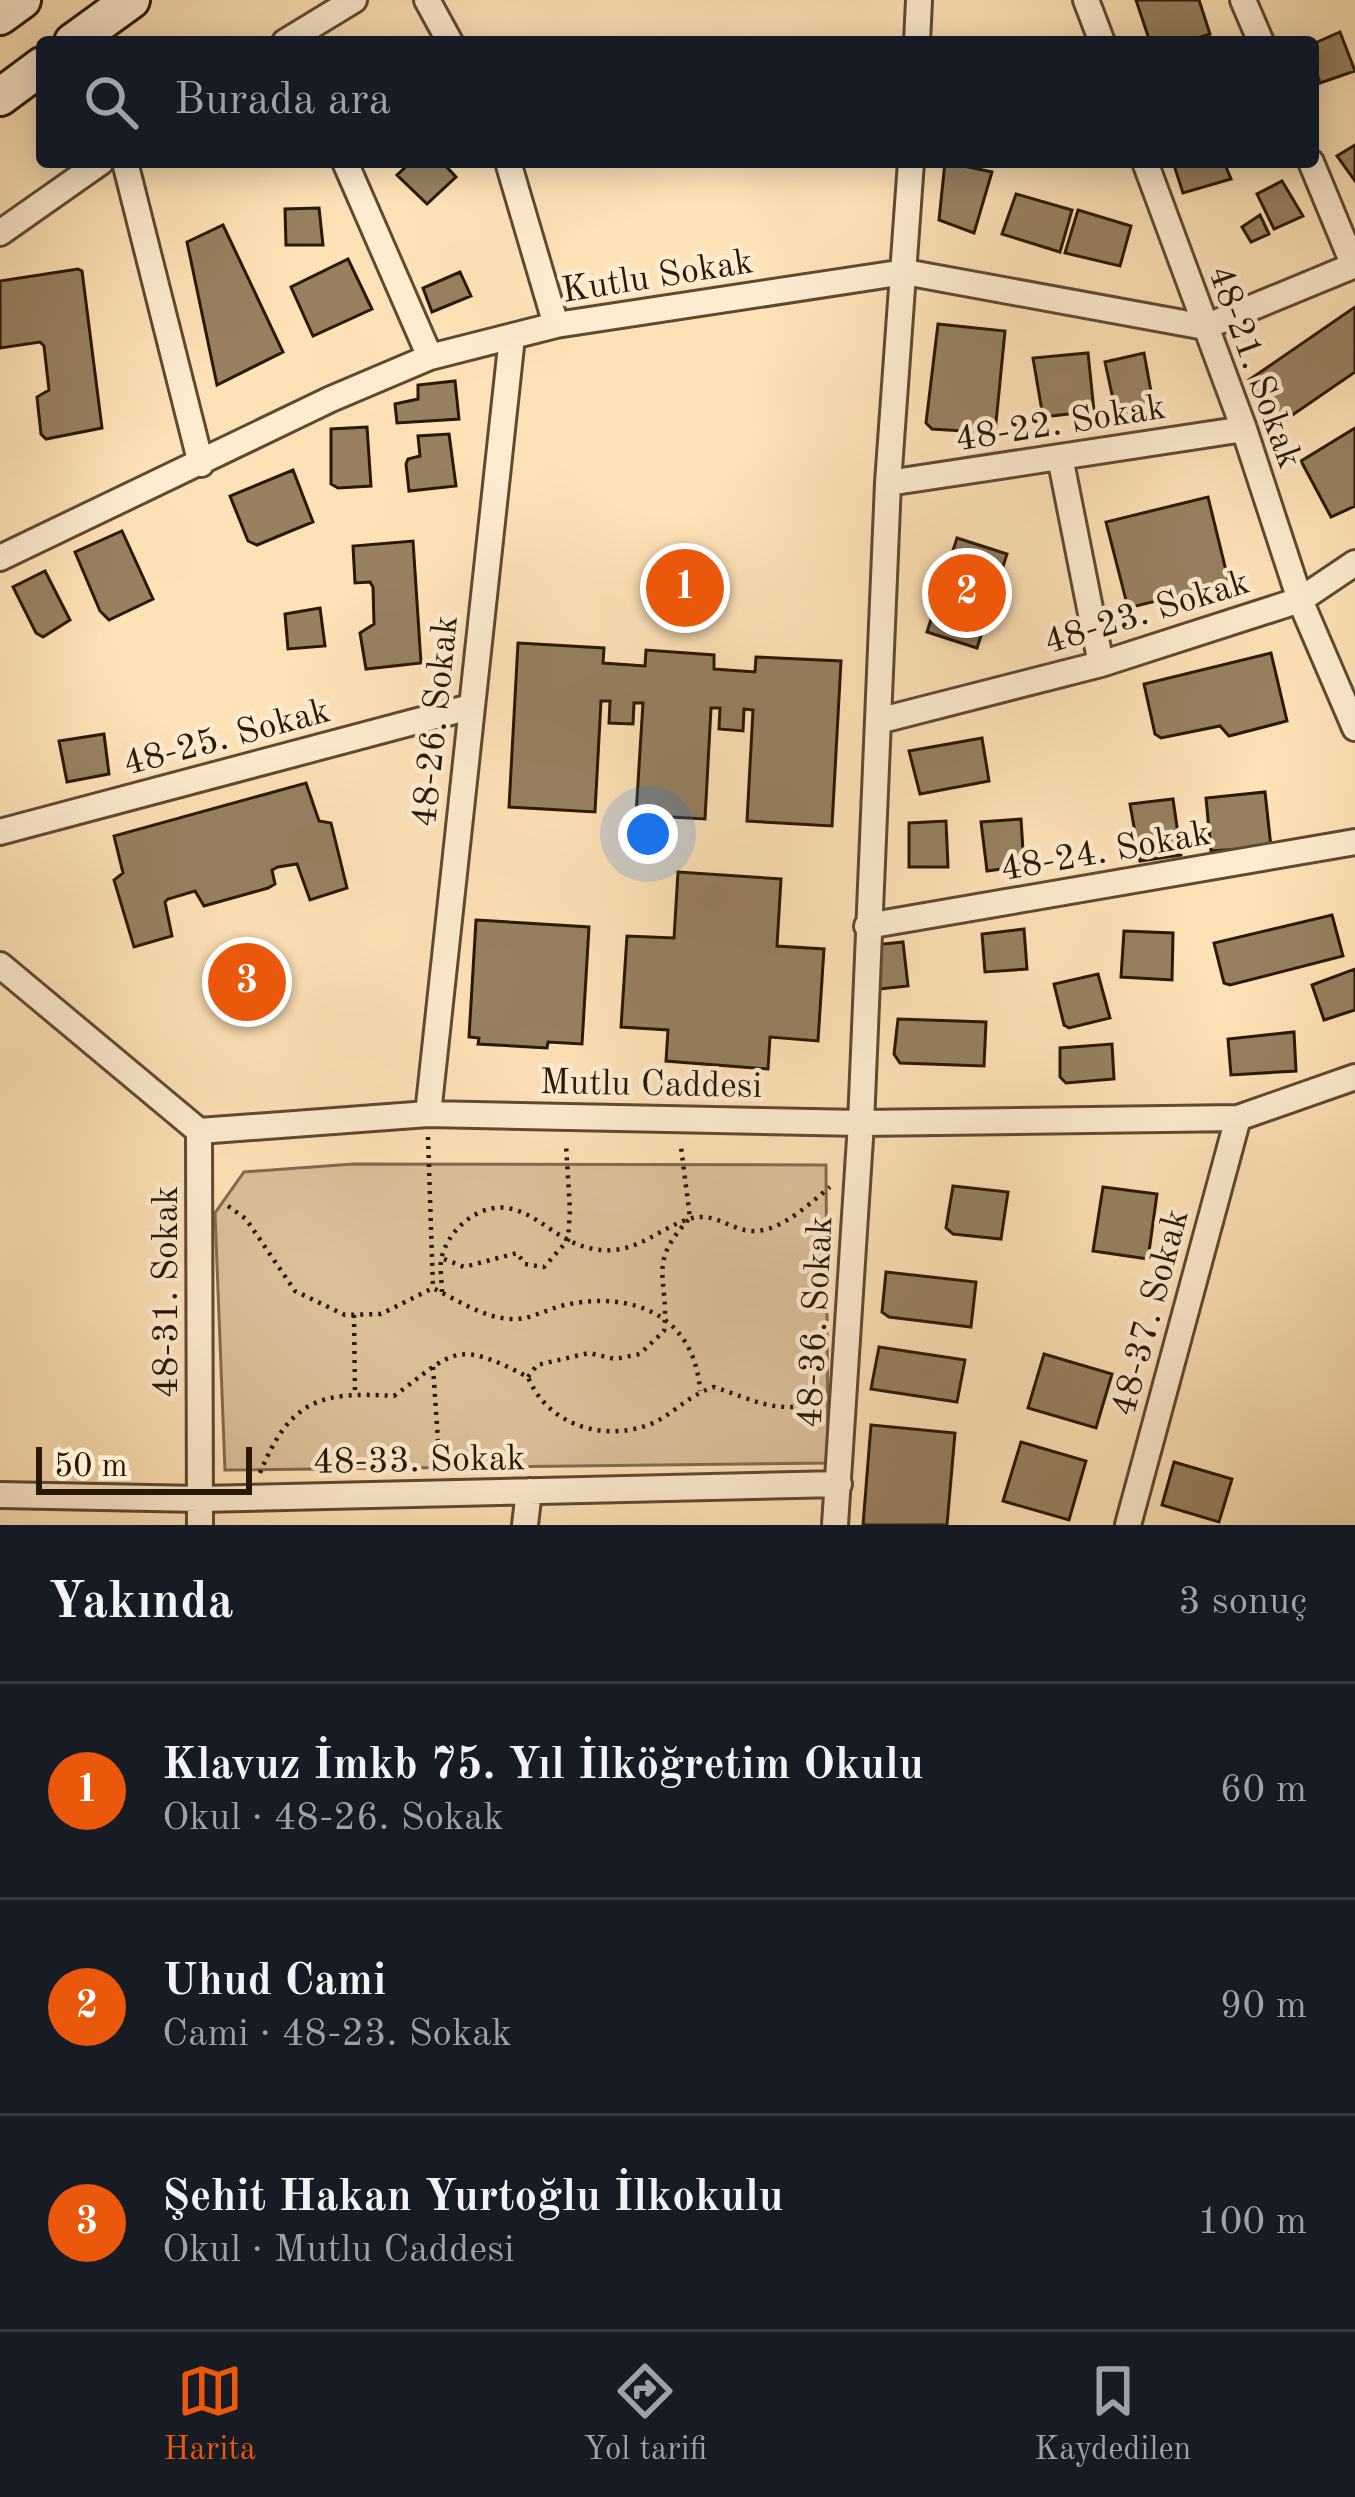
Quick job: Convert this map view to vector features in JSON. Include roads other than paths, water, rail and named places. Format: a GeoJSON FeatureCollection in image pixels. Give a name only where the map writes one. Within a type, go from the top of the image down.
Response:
{"type":"FeatureCollection","features":[{"type":"Feature","properties":{"kind":"main road"},"geometry":{"type":"LineString","coordinates":[[0,16],[22,0]]}},
{"type":"Feature","properties":{"kind":"main road"},"geometry":{"type":"LineString","coordinates":[[82,36],[131,0]]}},
{"type":"Feature","properties":{"kind":"main road"},"geometry":{"type":"LineString","coordinates":[[0,98],[36,71]]}},
{"type":"Feature","properties":{"kind":"street"},"geometry":{"type":"LineString","coordinates":[[298,36],[354,0]]}},
{"type":"Feature","properties":{"kind":"street"},"geometry":{"type":"LineString","coordinates":[[427,0],[446,36]]}},
{"type":"Feature","properties":{"kind":"street"},"geometry":{"type":"LineString","coordinates":[[917,36],[919,0]]}},
{"type":"Feature","properties":{"kind":"street"},"geometry":{"type":"LineString","coordinates":[[1086,0],[1100,36]]}},
{"type":"Feature","properties":{"kind":"street"},"geometry":{"type":"LineString","coordinates":[[1243,0],[1258,36]]}},
{"type":"Feature","properties":{"kind":"street"},"geometry":{"type":"LineString","coordinates":[[0,232],[92,168]]}},
{"type":"Feature","properties":{"kind":"street"},"geometry":{"type":"LineString","coordinates":[[127,168],[201,464]]}},
{"type":"Feature","properties":{"kind":"street"},"geometry":{"type":"LineString","coordinates":[[349,168],[430,357]]}},
{"type":"Feature","properties":{"kind":"street"},"geometry":{"type":"LineString","coordinates":[[510,168],[556,325]]}},
{"type":"Feature","properties":{"kind":"street","name":"48-36. Sokak"},"geometry":{"type":"LineString","coordinates":[[835,1525],[862,1123],[888,483],[911,168]]}},
{"type":"Feature","properties":{"kind":"street","name":"48-21. Sokak"},"geometry":{"type":"LineString","coordinates":[[1147,168],[1244,429],[1300,599],[1355,728]]}},
{"type":"Feature","properties":{"kind":"street"},"geometry":{"type":"LineString","coordinates":[[1205,327],[1354,266],[1313,168]]}},
{"type":"Feature","properties":{"kind":"street","name":"Kutlu Sokak"},"geometry":{"type":"LineString","coordinates":[[0,558],[331,399],[430,357],[556,325],[905,272],[1205,327]]}},
{"type":"Feature","properties":{"kind":"street","name":"48-26. Sokak"},"geometry":{"type":"LineString","coordinates":[[428,1114],[512,337]]}},
{"type":"Feature","properties":{"kind":"street","name":"48-22. Sokak"},"geometry":{"type":"LineString","coordinates":[[888,483],[1244,429]]}},
{"type":"Feature","properties":{"kind":"street"},"geometry":{"type":"LineString","coordinates":[[1060,457],[1100,664]]}},
{"type":"Feature","properties":{"kind":"street","name":"48-23. Sokak"},"geometry":{"type":"LineString","coordinates":[[878,721],[1100,664],[1300,599],[1355,563]]}},
{"type":"Feature","properties":{"kind":"street","name":"48-25. Sokak"},"geometry":{"type":"LineString","coordinates":[[0,832],[470,707]]}},
{"type":"Feature","properties":{"kind":"street","name":"48-24. Sokak"},"geometry":{"type":"LineString","coordinates":[[867,926],[1355,842]]}},
{"type":"Feature","properties":{"kind":"street"},"geometry":{"type":"LineString","coordinates":[[0,965],[200,1131]]}},
{"type":"Feature","properties":{"kind":"street","name":"Mutlu Caddesi"},"geometry":{"type":"LineString","coordinates":[[200,1131],[428,1114],[862,1123],[1238,1118],[1355,1077]]}},
{"type":"Feature","properties":{"kind":"street","name":"48-37. Sokak"},"geometry":{"type":"LineString","coordinates":[[1128,1525],[1238,1118]]}},
{"type":"Feature","properties":{"kind":"street","name":"48-31. Sokak"},"geometry":{"type":"LineString","coordinates":[[200,1131],[200,1525]]}},
{"type":"Feature","properties":{"kind":"street","name":"48-33. Sokak"},"geometry":{"type":"LineString","coordinates":[[0,1495],[200,1499],[839,1484]]}},
{"type":"Feature","properties":{"kind":"street"},"geometry":{"type":"LineString","coordinates":[[525,1525],[529,1491]]}},
{"type":"Feature","properties":{"kind":"place","name":"Klavuz İmkb 75. Yıl İlköğretim Okulu"},"geometry":{"type":"Point","coordinates":[685,588]}},
{"type":"Feature","properties":{"kind":"place","name":"Uhud Cami"},"geometry":{"type":"Point","coordinates":[967,593]}},
{"type":"Feature","properties":{"kind":"place","name":"Şehit Hakan Yurtoğlu İlkokulu"},"geometry":{"type":"Point","coordinates":[247,982]}}]}
